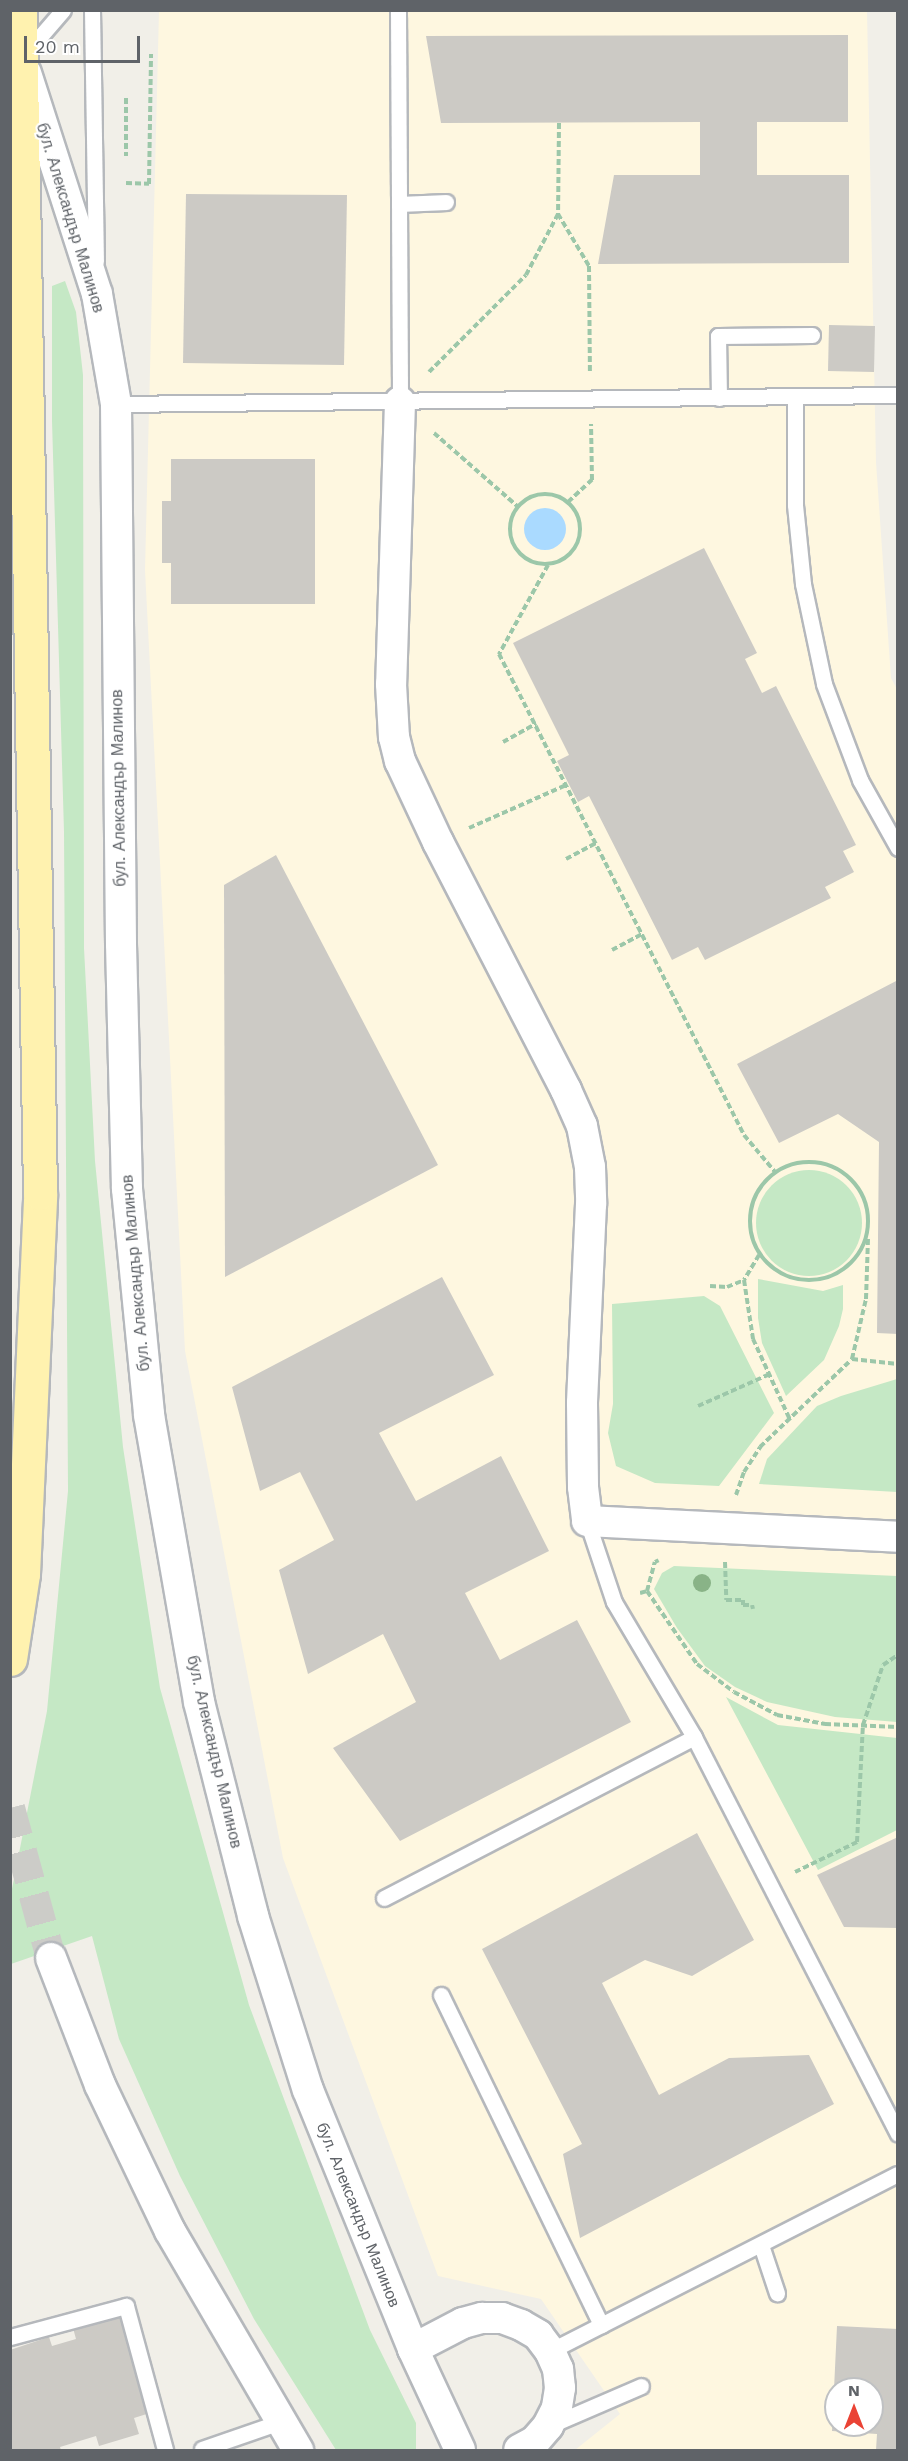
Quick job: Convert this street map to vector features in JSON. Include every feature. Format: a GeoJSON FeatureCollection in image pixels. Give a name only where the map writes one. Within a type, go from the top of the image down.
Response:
{"type":"FeatureCollection","features":[{"type":"Feature","properties":{"kind":"main road","name":"бул. Александър Малинов"},"geometry":{"type":"LineString","coordinates":[[10,1659],[23,1574],[40,1193],[21,10]]}},
{"type":"Feature","properties":{"kind":"street","name":"бул. Александър Малинов"},"geometry":{"type":"LineString","coordinates":[[21,59],[97,294],[116,404],[121,944],[127,1189],[149,1415],[199,1702],[253,1916],[308,2090],[413,2349],[460,2451]]}},
{"type":"Feature","properties":{"kind":"street"},"geometry":{"type":"LineString","coordinates":[[399,402],[391,684],[394,737],[400,761],[438,842],[582,1126],[590,1167],[591,1204],[582,1403],[583,1488],[587,1521],[897,1537]]}},
{"type":"Feature","properties":{"kind":"street"},"geometry":{"type":"LineString","coordinates":[[51,1958],[100,2085],[170,2231],[298,2451]]}},
{"type":"Feature","properties":{"kind":"street"},"geometry":{"type":"LineString","coordinates":[[413,2349],[463,2323],[482,2318],[502,2318],[521,2325],[538,2336],[550,2351],[558,2369],[560,2388],[557,2408],[548,2426],[535,2441],[519,2451]]}},
{"type":"Feature","properties":{"kind":"lane"},"geometry":{"type":"LineString","coordinates":[[21,59],[63,10]]}},
{"type":"Feature","properties":{"kind":"lane"},"geometry":{"type":"LineString","coordinates":[[92,10],[97,294]]}},
{"type":"Feature","properties":{"kind":"lane"},"geometry":{"type":"LineString","coordinates":[[398,10],[399,402]]}},
{"type":"Feature","properties":{"kind":"lane"},"geometry":{"type":"LineString","coordinates":[[400,204],[446,202]]}},
{"type":"Feature","properties":{"kind":"lane"},"geometry":{"type":"LineString","coordinates":[[719,398],[718,336],[812,335]]}},
{"type":"Feature","properties":{"kind":"lane"},"geometry":{"type":"LineString","coordinates":[[116,404],[897,395]]}},
{"type":"Feature","properties":{"kind":"lane"},"geometry":{"type":"LineString","coordinates":[[795,396],[795,505],[803,584],[824,684],[860,780],[897,848]]}},
{"type":"Feature","properties":{"kind":"lane"},"geometry":{"type":"LineString","coordinates":[[587,1521],[614,1602],[694,1737],[897,2134]]}},
{"type":"Feature","properties":{"kind":"lane"},"geometry":{"type":"LineString","coordinates":[[384,1898],[694,1737]]}},
{"type":"Feature","properties":{"kind":"lane"},"geometry":{"type":"LineString","coordinates":[[441,1995],[601,2325]]}},
{"type":"Feature","properties":{"kind":"lane"},"geometry":{"type":"LineString","coordinates":[[550,2351],[761,2246],[897,2174]]}},
{"type":"Feature","properties":{"kind":"lane"},"geometry":{"type":"LineString","coordinates":[[761,2246],[777,2293]]}},
{"type":"Feature","properties":{"kind":"lane"},"geometry":{"type":"LineString","coordinates":[[10,2337],[126,2306],[165,2451]]}},
{"type":"Feature","properties":{"kind":"lane"},"geometry":{"type":"LineString","coordinates":[[548,2426],[641,2386]]}},
{"type":"Feature","properties":{"kind":"lane"},"geometry":{"type":"LineString","coordinates":[[202,2449],[280,2422]]}},
{"type":"Feature","properties":{"kind":"path"},"geometry":{"type":"LineString","coordinates":[[126,183],[149,184],[151,54]]}},
{"type":"Feature","properties":{"kind":"path"},"geometry":{"type":"LineString","coordinates":[[126,98],[126,156]]}},
{"type":"Feature","properties":{"kind":"path"},"geometry":{"type":"LineString","coordinates":[[517,506],[399,402],[526,275],[558,214],[559,123]]}},
{"type":"Feature","properties":{"kind":"path"},"geometry":{"type":"LineString","coordinates":[[558,214],[589,266],[592,480],[568,502]]}},
{"type":"Feature","properties":{"kind":"path"},"geometry":{"type":"LineString","coordinates":[[542,493],[555,495],[568,502],[577,513],[580,526],[579,540],[572,552],[562,561],[548,565],[534,564],[522,557],[513,546],[509,532],[511,518],[517,506],[528,497],[542,493]]}},
{"type":"Feature","properties":{"kind":"path"},"geometry":{"type":"LineString","coordinates":[[548,565],[499,654],[744,1135],[775,1172]]}},
{"type":"Feature","properties":{"kind":"path"},"geometry":{"type":"LineString","coordinates":[[503,742],[536,724]]}},
{"type":"Feature","properties":{"kind":"path"},"geometry":{"type":"LineString","coordinates":[[438,842],[566,785]]}},
{"type":"Feature","properties":{"kind":"path"},"geometry":{"type":"LineString","coordinates":[[566,859],[596,843]]}},
{"type":"Feature","properties":{"kind":"path"},"geometry":{"type":"LineString","coordinates":[[612,950],[642,934]]}},
{"type":"Feature","properties":{"kind":"path"},"geometry":{"type":"LineString","coordinates":[[736,1495],[744,1472],[760,1447],[790,1420],[819,1388],[852,1359],[866,1299],[869,1223],[866,1204],[858,1188],[845,1174],[829,1165],[801,1163],[775,1172],[761,1185],[752,1202],[749,1220],[752,1239],[759,1255],[773,1269],[789,1278],[808,1281],[826,1279],[843,1270],[856,1258],[866,1241],[869,1223]]}},
{"type":"Feature","properties":{"kind":"path"},"geometry":{"type":"LineString","coordinates":[[710,1287],[727,1287],[744,1280],[759,1255]]}},
{"type":"Feature","properties":{"kind":"path"},"geometry":{"type":"LineString","coordinates":[[744,1280],[753,1339],[790,1420]]}},
{"type":"Feature","properties":{"kind":"path"},"geometry":{"type":"LineString","coordinates":[[852,1359],[897,1364]]}},
{"type":"Feature","properties":{"kind":"path"},"geometry":{"type":"LineString","coordinates":[[698,1406],[770,1374]]}},
{"type":"Feature","properties":{"kind":"path"},"geometry":{"type":"LineString","coordinates":[[725,1567],[726,1600],[743,1600],[743,1605],[752,1605],[753,1609]]}},
{"type":"Feature","properties":{"kind":"path"},"geometry":{"type":"LineString","coordinates":[[614,1602],[647,1591],[697,1664],[734,1692],[777,1715],[825,1724],[897,1727]]}},
{"type":"Feature","properties":{"kind":"path"},"geometry":{"type":"LineString","coordinates":[[770,1885],[856,1842],[863,1725],[883,1665],[897,1655]]}},
{"type":"Feature","properties":{"kind":"shaded area"},"geometry":{"type":"Polygon","coordinates":[[[159,11],[867,11],[876,462],[891,678],[898,691],[897,2450],[575,2450],[620,2414],[541,2299],[438,2276],[283,1858],[185,1351],[145,570],[159,11]]]}},
{"type":"Feature","properties":{"kind":"green space"},"geometry":{"type":"Polygon","coordinates":[[[65,281],[76,312],[83,375],[84,948],[95,1161],[123,1447],[160,1688],[249,2005],[370,2330],[416,2423],[416,2450],[336,2450],[254,2319],[180,2176],[119,2039],[92,1936],[11,1964],[11,1894],[47,1711],[68,1491],[64,832],[52,421],[52,286],[65,281]]]}},
{"type":"Feature","properties":{"kind":"green space"},"geometry":{"type":"Polygon","coordinates":[[[809,1170],[829,1174],[847,1185],[858,1203],[862,1223],[858,1243],[847,1261],[829,1272],[809,1276],[789,1272],[771,1261],[760,1243],[756,1223],[760,1203],[771,1185],[789,1174],[809,1170]]]}},
{"type":"Feature","properties":{"kind":"green space"},"geometry":{"type":"Polygon","coordinates":[[[758,1279],[823,1291],[843,1285],[843,1309],[839,1326],[824,1360],[786,1396],[762,1343],[758,1318],[758,1279]]]}},
{"type":"Feature","properties":{"kind":"green space"},"geometry":{"type":"Polygon","coordinates":[[[704,1296],[720,1306],[774,1413],[719,1486],[655,1483],[616,1466],[608,1433],[613,1404],[612,1304],[704,1296]]]}},
{"type":"Feature","properties":{"kind":"green space"},"geometry":{"type":"Polygon","coordinates":[[[897,1379],[897,1492],[759,1484],[767,1459],[817,1406],[841,1396],[897,1379]]]}},
{"type":"Feature","properties":{"kind":"green space"},"geometry":{"type":"Polygon","coordinates":[[[674,1566],[897,1576],[897,1722],[835,1717],[767,1702],[735,1687],[705,1666],[677,1628],[654,1589],[662,1573],[674,1566]]]}},
{"type":"Feature","properties":{"kind":"green space"},"geometry":{"type":"Polygon","coordinates":[[[726,1697],[778,1725],[897,1738],[897,1830],[818,1870],[726,1697]]]}},
{"type":"Feature","properties":{"kind":"water"},"geometry":{"type":"Polygon","coordinates":[[[545,508],[560,514],[566,529],[560,544],[545,550],[530,544],[524,529],[530,514],[545,508]]]}},
{"type":"Feature","properties":{"kind":"building"},"geometry":{"type":"Polygon","coordinates":[[[848,35],[848,122],[757,122],[757,175],[849,175],[849,263],[598,264],[614,175],[700,175],[700,122],[441,123],[426,36],[848,35]]]}},
{"type":"Feature","properties":{"kind":"building"},"geometry":{"type":"Polygon","coordinates":[[[186,194],[347,195],[344,365],[183,363],[186,194]]]}},
{"type":"Feature","properties":{"kind":"building"},"geometry":{"type":"Polygon","coordinates":[[[829,325],[875,326],[874,372],[828,371],[829,325]]]}},
{"type":"Feature","properties":{"kind":"building"},"geometry":{"type":"Polygon","coordinates":[[[171,459],[315,459],[315,604],[171,604],[171,563],[162,563],[162,501],[171,501],[171,459]]]}},
{"type":"Feature","properties":{"kind":"building"},"geometry":{"type":"Polygon","coordinates":[[[704,548],[757,653],[745,659],[762,693],[776,686],[856,845],[843,851],[854,872],[825,887],[831,898],[705,960],[698,947],[672,960],[589,796],[578,802],[557,761],[569,755],[513,643],[704,548]]]}},
{"type":"Feature","properties":{"kind":"building"},"geometry":{"type":"Polygon","coordinates":[[[276,855],[438,1165],[225,1277],[224,885],[276,855]]]}},
{"type":"Feature","properties":{"kind":"building"},"geometry":{"type":"Polygon","coordinates":[[[898,980],[898,1334],[877,1333],[879,1142],[838,1114],[779,1143],[737,1064],[898,980]]]}},
{"type":"Feature","properties":{"kind":"building"},"geometry":{"type":"Polygon","coordinates":[[[442,1277],[494,1375],[379,1433],[416,1501],[501,1456],[549,1551],[465,1593],[500,1660],[577,1620],[631,1722],[400,1841],[333,1748],[416,1702],[383,1634],[308,1674],[279,1570],[334,1540],[300,1472],[260,1491],[232,1387],[442,1277]]]}},
{"type":"Feature","properties":{"kind":"building"},"geometry":{"type":"Polygon","coordinates":[[[697,1833],[754,1940],[692,1976],[645,1960],[602,1983],[659,2095],[729,2058],[809,2055],[834,2104],[580,2238],[563,2154],[582,2144],[482,1949],[697,1833]]]}},
{"type":"Feature","properties":{"kind":"building"},"geometry":{"type":"Polygon","coordinates":[[[898,1837],[898,1928],[844,1927],[817,1875],[898,1837]]]}},
{"type":"Feature","properties":{"kind":"building"},"geometry":{"type":"Polygon","coordinates":[[[122,2313],[153,2412],[134,2418],[139,2434],[99,2446],[96,2436],[60,2447],[61,2450],[10,2450],[10,2350],[49,2337],[52,2346],[76,2339],[73,2328],[122,2313]]]}},
{"type":"Feature","properties":{"kind":"building"},"geometry":{"type":"Polygon","coordinates":[[[837,2326],[898,2329],[898,2450],[876,2450],[877,2437],[884,2437],[884,2377],[835,2377],[837,2326]]]}},
{"type":"Feature","properties":{"kind":"tunnel"},"geometry":{"type":"LineString","coordinates":[[10,1808],[51,1958]]}}]}
